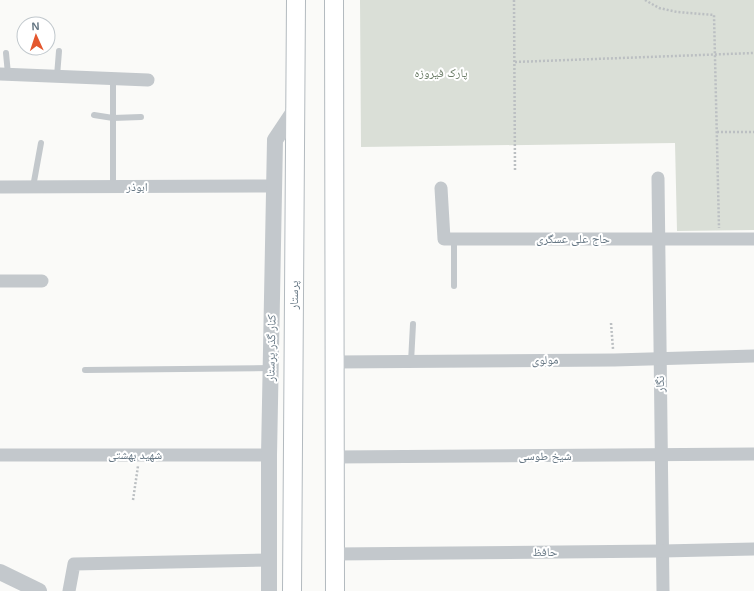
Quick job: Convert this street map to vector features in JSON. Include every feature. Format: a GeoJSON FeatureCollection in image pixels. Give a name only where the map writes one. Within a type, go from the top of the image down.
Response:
{"type":"FeatureCollection","features":[{"type":"Feature","properties":{"kind":"main road","name":"پرستار"},"geometry":{"type":"LineString","coordinates":[[292,591],[296,0]]}},
{"type":"Feature","properties":{"kind":"main road"},"geometry":{"type":"LineString","coordinates":[[334,0],[336,362],[335,591]]}},
{"type":"Feature","properties":{"kind":"street"},"geometry":{"type":"LineString","coordinates":[[4,74],[148,80]]}},
{"type":"Feature","properties":{"kind":"street","name":"کنار گذر پرستار"},"geometry":{"type":"LineString","coordinates":[[269,591],[269,455],[275,140],[295,110]]}},
{"type":"Feature","properties":{"kind":"street","name":"نگار"},"geometry":{"type":"LineString","coordinates":[[658,178],[663,591]]}},
{"type":"Feature","properties":{"kind":"street","name":"ابوذر"},"geometry":{"type":"LineString","coordinates":[[0,187],[274,186]]}},
{"type":"Feature","properties":{"kind":"street"},"geometry":{"type":"LineString","coordinates":[[441,188],[444,239],[454,239]]}},
{"type":"Feature","properties":{"kind":"street","name":"حاج علی عسگری"},"geometry":{"type":"LineString","coordinates":[[454,239],[754,239]]}},
{"type":"Feature","properties":{"kind":"street"},"geometry":{"type":"LineString","coordinates":[[0,281],[42,281]]}},
{"type":"Feature","properties":{"kind":"street","name":"مولوی"},"geometry":{"type":"LineString","coordinates":[[336,362],[614,360],[754,356]]}},
{"type":"Feature","properties":{"kind":"street","name":"شیخ طوسی"},"geometry":{"type":"LineString","coordinates":[[336,457],[754,454]]}},
{"type":"Feature","properties":{"kind":"street","name":"شهید بهشتی"},"geometry":{"type":"LineString","coordinates":[[0,455],[269,455]]}},
{"type":"Feature","properties":{"kind":"street","name":"حافظ"},"geometry":{"type":"LineString","coordinates":[[335,554],[754,549]]}},
{"type":"Feature","properties":{"kind":"street"},"geometry":{"type":"LineString","coordinates":[[69,591],[74,564],[269,560]]}},
{"type":"Feature","properties":{"kind":"street"},"geometry":{"type":"LineString","coordinates":[[0,572],[39,591]]}},
{"type":"Feature","properties":{"kind":"lane"},"geometry":{"type":"LineString","coordinates":[[57,76],[59,51]]}},
{"type":"Feature","properties":{"kind":"lane"},"geometry":{"type":"LineString","coordinates":[[4,74],[6,53]]}},
{"type":"Feature","properties":{"kind":"lane"},"geometry":{"type":"LineString","coordinates":[[113,79],[113,187]]}},
{"type":"Feature","properties":{"kind":"lane"},"geometry":{"type":"LineString","coordinates":[[94,114],[113,118],[141,117]]}},
{"type":"Feature","properties":{"kind":"lane"},"geometry":{"type":"LineString","coordinates":[[33,187],[41,143]]}},
{"type":"Feature","properties":{"kind":"lane"},"geometry":{"type":"LineString","coordinates":[[454,239],[454,286]]}},
{"type":"Feature","properties":{"kind":"lane"},"geometry":{"type":"LineString","coordinates":[[411,362],[413,324]]}},
{"type":"Feature","properties":{"kind":"lane"},"geometry":{"type":"LineString","coordinates":[[85,370],[271,368]]}},
{"type":"Feature","properties":{"kind":"path"},"geometry":{"type":"LineString","coordinates":[[514,0],[515,170]]}},
{"type":"Feature","properties":{"kind":"path"},"geometry":{"type":"LineString","coordinates":[[644,0],[659,8],[677,12],[714,15],[719,239]]}},
{"type":"Feature","properties":{"kind":"path"},"geometry":{"type":"LineString","coordinates":[[515,62],[754,53]]}},
{"type":"Feature","properties":{"kind":"path"},"geometry":{"type":"LineString","coordinates":[[717,132],[754,132]]}},
{"type":"Feature","properties":{"kind":"path"},"geometry":{"type":"LineString","coordinates":[[611,324],[614,360]]}},
{"type":"Feature","properties":{"kind":"path"},"geometry":{"type":"LineString","coordinates":[[133,500],[140,456]]}},
{"type":"Feature","properties":{"kind":"green space","name":"پارک فیروزه"},"geometry":{"type":"Polygon","coordinates":[[[360,0],[754,0],[754,230],[677,231],[675,143],[361,147],[360,0]]]}}]}
